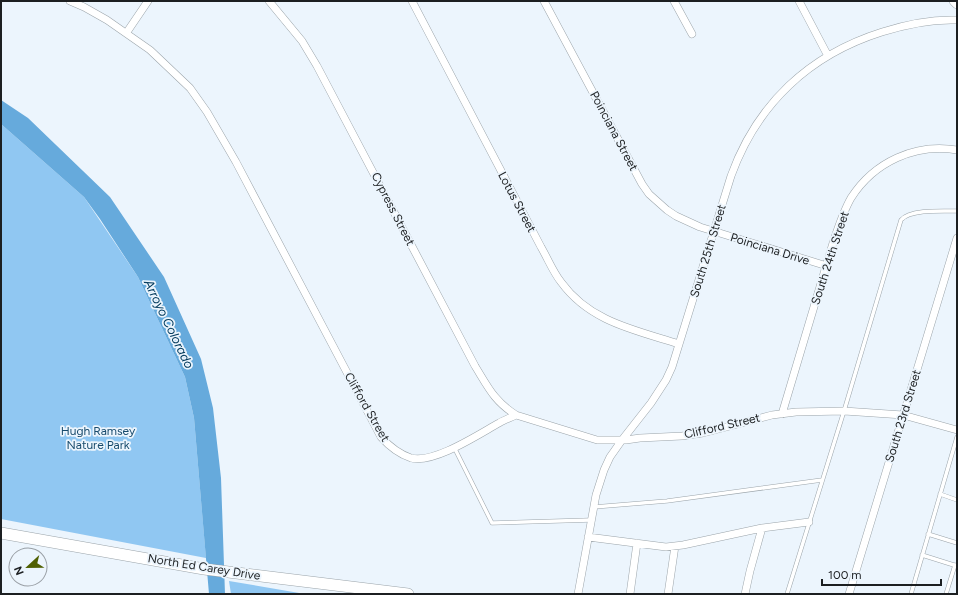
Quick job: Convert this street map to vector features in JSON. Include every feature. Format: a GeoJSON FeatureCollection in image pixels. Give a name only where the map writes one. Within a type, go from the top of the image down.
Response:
{"type":"FeatureCollection","features":[{"type":"Feature","properties":{"kind":"main road","name":"North Ed Carey Drive"},"geometry":{"type":"LineString","coordinates":[[1,533],[204,569],[408,594]]}},
{"type":"Feature","properties":{"kind":"street","name":"Clifford Street"},"geometry":{"type":"LineString","coordinates":[[70,1],[108,20],[127,32],[150,50],[190,88],[207,112],[236,162],[381,437],[387,445],[412,458],[431,457],[454,447],[516,415],[597,440],[682,436],[702,433],[772,415],[796,412],[844,411],[903,415],[957,430]]}},
{"type":"Feature","properties":{"kind":"street"},"geometry":{"type":"LineString","coordinates":[[127,32],[148,1]]}},
{"type":"Feature","properties":{"kind":"street","name":"Cypress Street"},"geometry":{"type":"LineString","coordinates":[[269,1],[302,41],[317,66],[475,366],[490,391],[504,408],[516,415]]}},
{"type":"Feature","properties":{"kind":"street","name":"Lotus Street"},"geometry":{"type":"LineString","coordinates":[[412,1],[541,247],[561,282],[578,302],[598,316],[624,327],[679,344]]}},
{"type":"Feature","properties":{"kind":"street","name":"Poinciana Street"},"geometry":{"type":"LineString","coordinates":[[544,1],[642,184],[649,194],[676,216],[714,232]]}},
{"type":"Feature","properties":{"kind":"street"},"geometry":{"type":"LineString","coordinates":[[674,1],[692,34]]}},
{"type":"Feature","properties":{"kind":"street"},"geometry":{"type":"LineString","coordinates":[[799,1],[828,56]]}},
{"type":"Feature","properties":{"kind":"street"},"geometry":{"type":"LineString","coordinates":[[954,1],[957,4]]}},
{"type":"Feature","properties":{"kind":"street","name":"South 25th Street"},"geometry":{"type":"LineString","coordinates":[[578,594],[591,520],[604,470],[610,457],[659,392],[672,367],[736,161],[750,133],[769,107],[789,85],[807,70],[828,56],[864,38],[908,24],[926,21],[957,20]]}},
{"type":"Feature","properties":{"kind":"street","name":"South 24th Street"},"geometry":{"type":"LineString","coordinates":[[782,414],[833,243],[845,210],[857,189],[873,173],[892,160],[913,152],[934,149],[957,150]]}},
{"type":"Feature","properties":{"kind":"street","name":"Poinciana Drive"},"geometry":{"type":"LineString","coordinates":[[714,232],[827,266]]}},
{"type":"Feature","properties":{"kind":"street","name":"South 23rd Street"},"geometry":{"type":"LineString","coordinates":[[849,594],[957,238]]}},
{"type":"Feature","properties":{"kind":"street"},"geometry":{"type":"LineString","coordinates":[[588,538],[666,547],[683,545],[762,528],[809,522]]}},
{"type":"Feature","properties":{"kind":"street"},"geometry":{"type":"LineString","coordinates":[[745,594],[762,528]]}},
{"type":"Feature","properties":{"kind":"street"},"geometry":{"type":"LineString","coordinates":[[630,594],[637,543]]}},
{"type":"Feature","properties":{"kind":"street"},"geometry":{"type":"LineString","coordinates":[[668,594],[675,546]]}},
{"type":"Feature","properties":{"kind":"lane"},"geometry":{"type":"LineString","coordinates":[[787,594],[901,220],[904,217],[928,211],[957,211]]}},
{"type":"Feature","properties":{"kind":"lane"},"geometry":{"type":"LineString","coordinates":[[911,594],[957,437]]}},
{"type":"Feature","properties":{"kind":"lane"},"geometry":{"type":"LineString","coordinates":[[454,447],[492,523],[591,520]]}},
{"type":"Feature","properties":{"kind":"lane"},"geometry":{"type":"LineString","coordinates":[[594,506],[668,501],[822,480]]}},
{"type":"Feature","properties":{"kind":"lane"},"geometry":{"type":"LineString","coordinates":[[940,494],[957,500]]}},
{"type":"Feature","properties":{"kind":"lane"},"geometry":{"type":"LineString","coordinates":[[928,534],[957,543]]}},
{"type":"Feature","properties":{"kind":"lane"},"geometry":{"type":"LineString","coordinates":[[922,556],[956,566],[946,594]]}},
{"type":"Feature","properties":{"kind":"green space","name":"Hugh Ramsey Nature Park"},"geometry":{"type":"Polygon","coordinates":[[[1,124],[84,197],[138,277],[185,377],[194,418],[206,558],[1,519],[1,124]]]}},
{"type":"Feature","properties":{"kind":"green space"},"geometry":{"type":"Polygon","coordinates":[[[229,581],[305,594],[231,594],[229,581]]]}},
{"type":"Feature","properties":{"kind":"water","name":"Arroyo Colorado"},"geometry":{"type":"Polygon","coordinates":[[[1,100],[28,118],[110,197],[164,277],[201,359],[213,408],[221,478],[225,594],[209,594],[194,418],[185,377],[138,277],[100,219],[84,197],[1,124],[1,100]]]}}]}
